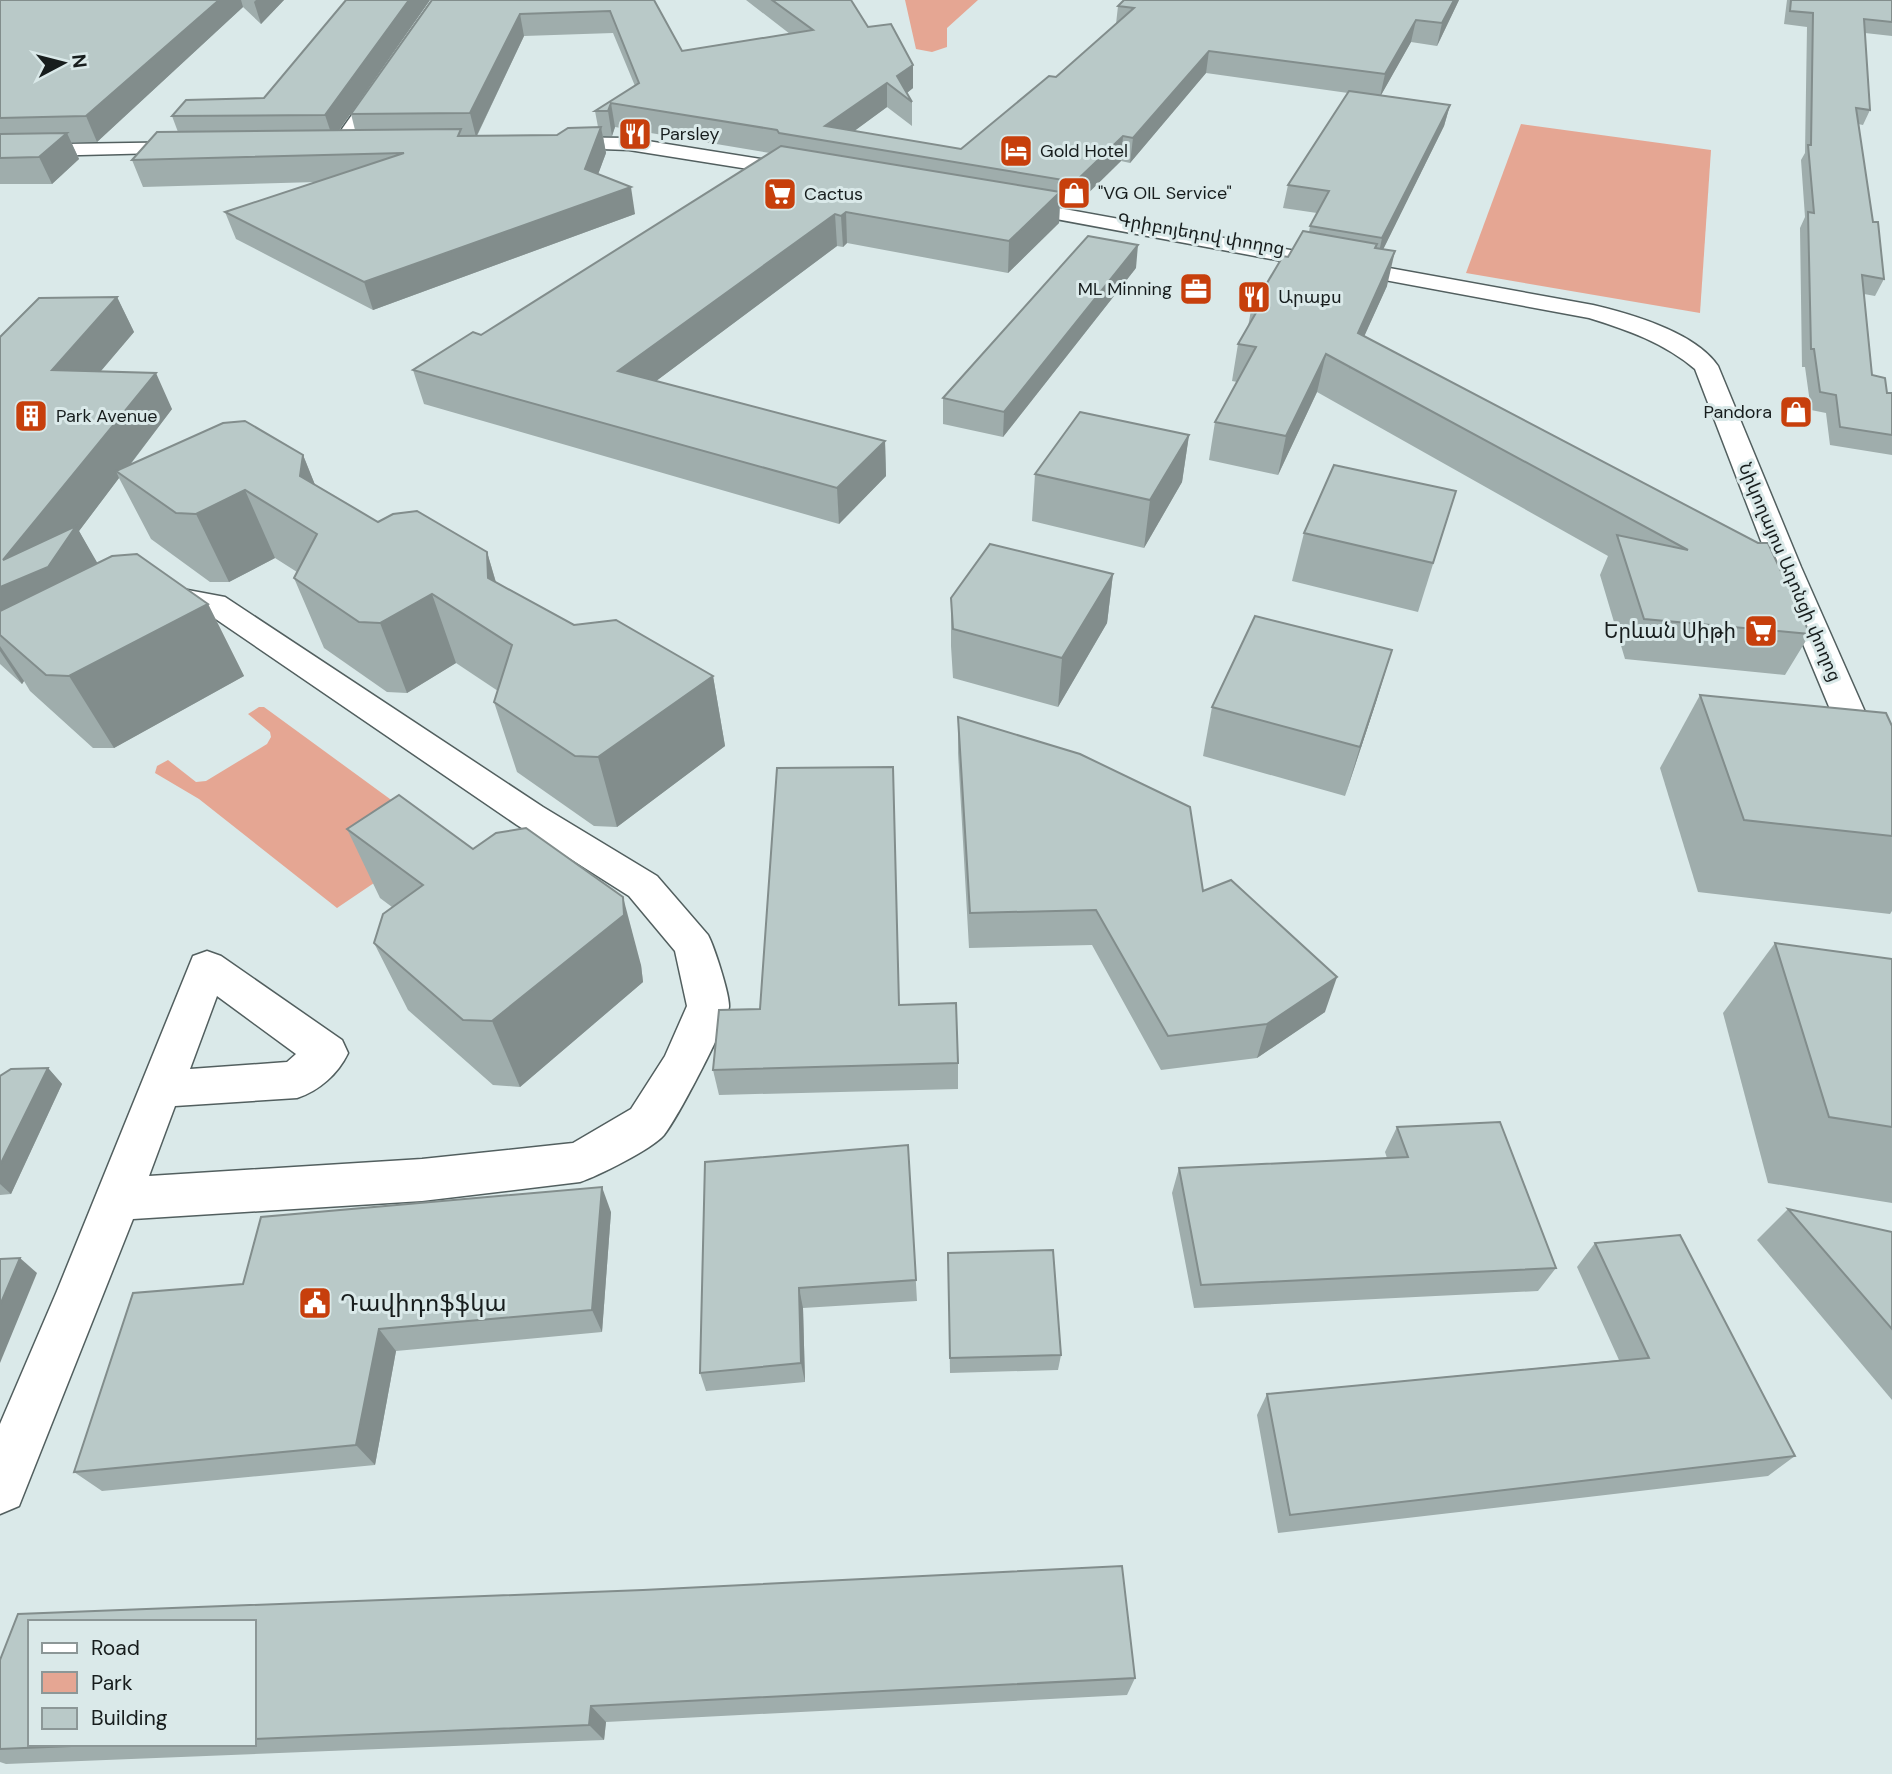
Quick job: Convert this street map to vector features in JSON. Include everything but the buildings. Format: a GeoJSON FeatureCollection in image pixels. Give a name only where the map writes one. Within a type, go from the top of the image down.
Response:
{"type":"FeatureCollection","features":[{"type":"Feature","properties":{"kind":"street"},"geometry":{"type":"LineString","coordinates":[[368,143],[331,144],[441,0]]}},
{"type":"Feature","properties":{"kind":"street"},"geometry":{"type":"LineString","coordinates":[[530,142],[629,144],[829,173]]}},
{"type":"Feature","properties":{"kind":"street"},"geometry":{"type":"LineString","coordinates":[[0,149],[218,146]]}},
{"type":"Feature","properties":{"kind":"street","name":"Գրիբոյեդով փողոց"},"geometry":{"type":"LineString","coordinates":[[990,199],[1560,305],[1624,321],[1678,339]]}},
{"type":"Feature","properties":{"kind":"street","name":"Նիկողայոս Ադոնցի փողոց"},"geometry":{"type":"LineString","coordinates":[[1678,339],[1706,366],[1796,568],[1892,762]]}},
{"type":"Feature","properties":{"kind":"street","name":"Նիկողայոս Ադոնցի փողոց"},"geometry":{"type":"LineString","coordinates":[[1796,568],[1892,815]]}},
{"type":"Feature","properties":{"kind":"street"},"geometry":{"type":"LineString","coordinates":[[117,604],[177,597],[214,604],[350,698],[643,886],[694,946],[708,1006],[682,1065],[647,1123],[580,1162],[422,1180],[118,1199]]}},
{"type":"Feature","properties":{"kind":"street"},"geometry":{"type":"LineString","coordinates":[[0,1487],[118,1199],[160,1088]]}},
{"type":"Feature","properties":{"kind":"green space"},"geometry":{"type":"Polygon","coordinates":[[[905,0],[978,0],[947,28],[947,47],[932,52],[916,49],[905,0]]]}},
{"type":"Feature","properties":{"kind":"green space"},"geometry":{"type":"Polygon","coordinates":[[[1521,124],[1711,150],[1700,313],[1466,273],[1521,124]]]}},
{"type":"Feature","properties":{"kind":"green space"},"geometry":{"type":"Polygon","coordinates":[[[264,707],[442,837],[337,908],[199,799],[155,773],[157,766],[168,760],[196,782],[206,781],[267,744],[271,737],[270,732],[248,714],[264,707]]]}},
{"type":"Feature","properties":{"kind":"place","name":"Parsley"},"geometry":{"type":"Point","coordinates":[635,134]}},
{"type":"Feature","properties":{"kind":"place","name":"Gold Hotel"},"geometry":{"type":"Point","coordinates":[1016,151]}},
{"type":"Feature","properties":{"kind":"place","name":"\"VG OIL Service\""},"geometry":{"type":"Point","coordinates":[1074,193]}},
{"type":"Feature","properties":{"kind":"place","name":"Cactus"},"geometry":{"type":"Point","coordinates":[780,194]}},
{"type":"Feature","properties":{"kind":"place","name":"ML Minning"},"geometry":{"type":"Point","coordinates":[1196,289]}},
{"type":"Feature","properties":{"kind":"place","name":"Արաքս"},"geometry":{"type":"Point","coordinates":[1254,297]}},
{"type":"Feature","properties":{"kind":"place","name":"Pandora"},"geometry":{"type":"Point","coordinates":[1796,412]}},
{"type":"Feature","properties":{"kind":"place","name":"Park Avenue"},"geometry":{"type":"Point","coordinates":[31,416]}},
{"type":"Feature","properties":{"kind":"place","name":"Երևան Սիթի"},"geometry":{"type":"Point","coordinates":[1761,631]}},
{"type":"Feature","properties":{"kind":"place","name":"Դավիդոֆֆկա"},"geometry":{"type":"Point","coordinates":[315,1303]}}]}
